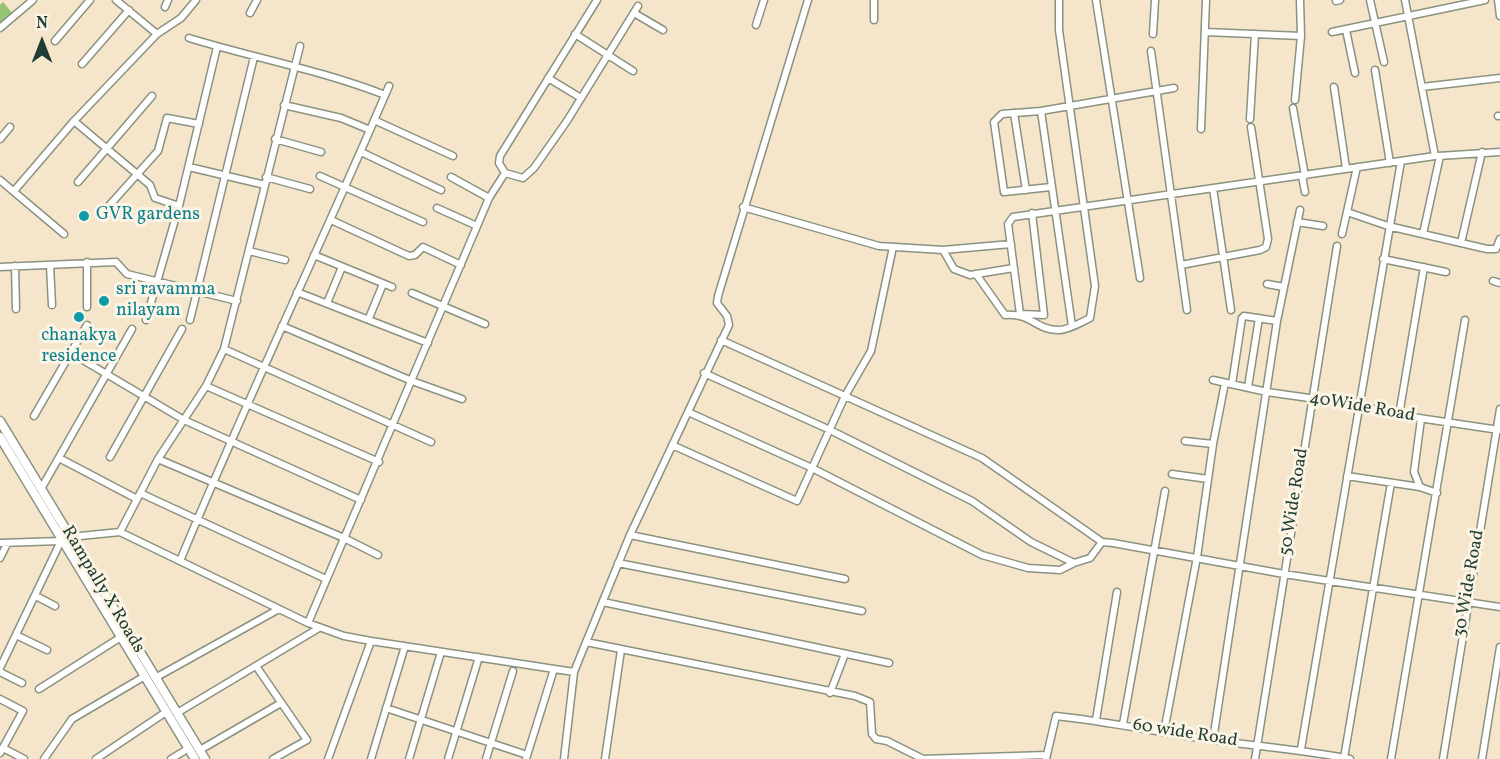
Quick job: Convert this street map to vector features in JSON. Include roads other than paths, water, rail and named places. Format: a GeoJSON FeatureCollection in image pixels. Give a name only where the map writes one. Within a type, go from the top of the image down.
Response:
{"type":"FeatureCollection","features":[{"type":"Feature","properties":{"kind":"main road","name":"Rampally X Roads"},"geometry":{"type":"LineString","coordinates":[[0,421],[41,489],[64,539]]}},
{"type":"Feature","properties":{"kind":"main road","name":"Rampally X Roads"},"geometry":{"type":"LineString","coordinates":[[0,437],[3,450],[177,713],[197,755],[205,759]]}},
{"type":"Feature","properties":{"kind":"main road"},"geometry":{"type":"LineString","coordinates":[[64,539],[166,712],[189,748],[197,755]]}},
{"type":"Feature","properties":{"kind":"street"},"geometry":{"type":"LineString","coordinates":[[0,28],[33,0]]}},
{"type":"Feature","properties":{"kind":"street"},"geometry":{"type":"LineString","coordinates":[[55,41],[90,0]]}},
{"type":"Feature","properties":{"kind":"street"},"geometry":{"type":"LineString","coordinates":[[116,0],[158,34]]}},
{"type":"Feature","properties":{"kind":"street"},"geometry":{"type":"LineString","coordinates":[[14,191],[74,120],[158,34],[181,18],[196,0]]}},
{"type":"Feature","properties":{"kind":"street"},"geometry":{"type":"LineString","coordinates":[[250,12],[257,0]]}},
{"type":"Feature","properties":{"kind":"street"},"geometry":{"type":"LineString","coordinates":[[597,0],[500,156],[499,163],[505,173],[522,178],[530,172],[581,98],[638,6]]}},
{"type":"Feature","properties":{"kind":"street"},"geometry":{"type":"LineString","coordinates":[[756,25],[764,0]]}},
{"type":"Feature","properties":{"kind":"street"},"geometry":{"type":"LineString","coordinates":[[564,759],[574,672],[630,535],[729,325],[727,316],[717,303],[717,296],[808,0]]}},
{"type":"Feature","properties":{"kind":"street"},"geometry":{"type":"LineString","coordinates":[[874,0],[874,20]]}},
{"type":"Feature","properties":{"kind":"street"},"geometry":{"type":"LineString","coordinates":[[1059,0],[1059,30],[1070,104],[1084,207],[1095,286],[1090,318],[1061,331],[1040,327],[1020,314],[1010,219],[1032,213],[1084,207],[1304,176],[1346,168],[1437,156],[1500,152]]}},
{"type":"Feature","properties":{"kind":"street"},"geometry":{"type":"LineString","coordinates":[[1095,0],[1140,278]]}},
{"type":"Feature","properties":{"kind":"street"},"geometry":{"type":"LineString","coordinates":[[1153,34],[1155,0]]}},
{"type":"Feature","properties":{"kind":"street"},"geometry":{"type":"LineString","coordinates":[[1201,129],[1206,0]]}},
{"type":"Feature","properties":{"kind":"street"},"geometry":{"type":"LineString","coordinates":[[1295,100],[1301,36],[1300,0]]}},
{"type":"Feature","properties":{"kind":"street"},"geometry":{"type":"LineString","coordinates":[[1370,0],[1384,63]]}},
{"type":"Feature","properties":{"kind":"street"},"geometry":{"type":"LineString","coordinates":[[1405,0],[1437,156],[1423,234]]}},
{"type":"Feature","properties":{"kind":"street"},"geometry":{"type":"LineString","coordinates":[[1332,32],[1485,0]]}},
{"type":"Feature","properties":{"kind":"street"},"geometry":{"type":"LineString","coordinates":[[1498,0],[1500,16]]}},
{"type":"Feature","properties":{"kind":"street"},"geometry":{"type":"LineString","coordinates":[[82,64],[129,10]]}},
{"type":"Feature","properties":{"kind":"street"},"geometry":{"type":"LineString","coordinates":[[634,13],[663,30]]}},
{"type":"Feature","properties":{"kind":"street"},"geometry":{"type":"LineString","coordinates":[[1346,30],[1355,73]]}},
{"type":"Feature","properties":{"kind":"street"},"geometry":{"type":"LineString","coordinates":[[1205,32],[1301,36]]}},
{"type":"Feature","properties":{"kind":"street"},"geometry":{"type":"LineString","coordinates":[[575,34],[633,71]]}},
{"type":"Feature","properties":{"kind":"street"},"geometry":{"type":"LineString","coordinates":[[1250,119],[1255,34]]}},
{"type":"Feature","properties":{"kind":"street"},"geometry":{"type":"LineString","coordinates":[[189,38],[254,57],[329,74],[385,94]]}},
{"type":"Feature","properties":{"kind":"street"},"geometry":{"type":"LineString","coordinates":[[120,532],[158,459],[206,386],[224,349],[300,46]]}},
{"type":"Feature","properties":{"kind":"street"},"geometry":{"type":"LineString","coordinates":[[146,320],[180,206],[217,47]]}},
{"type":"Feature","properties":{"kind":"street"},"geometry":{"type":"LineString","coordinates":[[1151,51],[1187,310]]}},
{"type":"Feature","properties":{"kind":"street"},"geometry":{"type":"LineString","coordinates":[[190,320],[254,57]]}},
{"type":"Feature","properties":{"kind":"street"},"geometry":{"type":"LineString","coordinates":[[1375,70],[1390,163]]}},
{"type":"Feature","properties":{"kind":"street"},"geometry":{"type":"LineString","coordinates":[[548,78],[581,98]]}},
{"type":"Feature","properties":{"kind":"street"},"geometry":{"type":"LineString","coordinates":[[1422,87],[1500,78]]}},
{"type":"Feature","properties":{"kind":"street"},"geometry":{"type":"LineString","coordinates":[[180,561],[263,365],[346,187],[389,86]]}},
{"type":"Feature","properties":{"kind":"street"},"geometry":{"type":"LineString","coordinates":[[1334,87],[1346,168]]}},
{"type":"Feature","properties":{"kind":"street"},"geometry":{"type":"LineString","coordinates":[[1051,187],[1007,193],[1002,189],[994,122],[1002,114],[1041,111],[1070,104],[1174,88]]}},
{"type":"Feature","properties":{"kind":"street"},"geometry":{"type":"LineString","coordinates":[[78,182],[152,96]]}},
{"type":"Feature","properties":{"kind":"street"},"geometry":{"type":"LineString","coordinates":[[284,105],[341,118],[370,130]]}},
{"type":"Feature","properties":{"kind":"street"},"geometry":{"type":"LineString","coordinates":[[1293,108],[1305,192]]}},
{"type":"Feature","properties":{"kind":"street"},"geometry":{"type":"LineString","coordinates":[[1041,111],[1072,326]]}},
{"type":"Feature","properties":{"kind":"street"},"geometry":{"type":"LineString","coordinates":[[1014,113],[1026,190]]}},
{"type":"Feature","properties":{"kind":"street"},"geometry":{"type":"LineString","coordinates":[[107,208],[158,151],[167,118],[199,124]]}},
{"type":"Feature","properties":{"kind":"street"},"geometry":{"type":"LineString","coordinates":[[74,120],[150,185],[155,198],[180,206]]}},
{"type":"Feature","properties":{"kind":"street"},"geometry":{"type":"LineString","coordinates":[[374,120],[453,156]]}},
{"type":"Feature","properties":{"kind":"street"},"geometry":{"type":"LineString","coordinates":[[0,139],[10,127]]}},
{"type":"Feature","properties":{"kind":"street"},"geometry":{"type":"LineString","coordinates":[[1181,265],[1266,247],[1268,239],[1251,127]]}},
{"type":"Feature","properties":{"kind":"street"},"geometry":{"type":"LineString","coordinates":[[276,139],[321,152]]}},
{"type":"Feature","properties":{"kind":"street"},"geometry":{"type":"LineString","coordinates":[[361,152],[441,190]]}},
{"type":"Feature","properties":{"kind":"street"},"geometry":{"type":"LineString","coordinates":[[1461,243],[1482,152]]}},
{"type":"Feature","properties":{"kind":"street"},"geometry":{"type":"LineString","coordinates":[[1301,749],[1388,226],[1401,161]]}},
{"type":"Feature","properties":{"kind":"street"},"geometry":{"type":"LineString","coordinates":[[189,167],[264,185]]}},
{"type":"Feature","properties":{"kind":"street"},"geometry":{"type":"LineString","coordinates":[[1342,234],[1357,167]]}},
{"type":"Feature","properties":{"kind":"street"},"geometry":{"type":"LineString","coordinates":[[308,623],[379,462],[489,198],[505,173]]}},
{"type":"Feature","properties":{"kind":"street"},"geometry":{"type":"LineString","coordinates":[[320,176],[423,222]]}},
{"type":"Feature","properties":{"kind":"street"},"geometry":{"type":"LineString","coordinates":[[266,177],[310,189]]}},
{"type":"Feature","properties":{"kind":"street"},"geometry":{"type":"LineString","coordinates":[[451,177],[489,198]]}},
{"type":"Feature","properties":{"kind":"street"},"geometry":{"type":"LineString","coordinates":[[0,180],[64,234]]}},
{"type":"Feature","properties":{"kind":"street"},"geometry":{"type":"LineString","coordinates":[[1213,188],[1231,310]]}},
{"type":"Feature","properties":{"kind":"street"},"geometry":{"type":"LineString","coordinates":[[743,207],[847,239],[893,247],[943,250],[1011,244]]}},
{"type":"Feature","properties":{"kind":"street"},"geometry":{"type":"LineString","coordinates":[[438,208],[477,226]]}},
{"type":"Feature","properties":{"kind":"street"},"geometry":{"type":"LineString","coordinates":[[1213,740],[1277,321],[1300,210]]}},
{"type":"Feature","properties":{"kind":"street"},"geometry":{"type":"LineString","coordinates":[[1347,212],[1388,226],[1493,250],[1500,239]]}},
{"type":"Feature","properties":{"kind":"street"},"geometry":{"type":"LineString","coordinates":[[976,274],[994,303],[1005,315],[1044,315],[1032,213]]}},
{"type":"Feature","properties":{"kind":"street"},"geometry":{"type":"LineString","coordinates":[[331,220],[409,256],[415,255],[423,247],[461,265]]}},
{"type":"Feature","properties":{"kind":"street"},"geometry":{"type":"LineString","coordinates":[[1297,222],[1323,226]]}},
{"type":"Feature","properties":{"kind":"street","name":"50 Wide Road"},"geometry":{"type":"LineString","coordinates":[[1255,759],[1337,246]]}},
{"type":"Feature","properties":{"kind":"street"},"geometry":{"type":"LineString","coordinates":[[672,445],[797,501],[845,396],[871,351],[893,247]]}},
{"type":"Feature","properties":{"kind":"street"},"geometry":{"type":"LineString","coordinates":[[943,250],[954,269],[969,275],[1014,268]]}},
{"type":"Feature","properties":{"kind":"street"},"geometry":{"type":"LineString","coordinates":[[249,251],[285,260]]}},
{"type":"Feature","properties":{"kind":"street"},"geometry":{"type":"LineString","coordinates":[[314,255],[392,287]]}},
{"type":"Feature","properties":{"kind":"street"},"geometry":{"type":"LineString","coordinates":[[1383,259],[1446,272]]}},
{"type":"Feature","properties":{"kind":"street"},"geometry":{"type":"LineString","coordinates":[[87,262],[87,307]]}},
{"type":"Feature","properties":{"kind":"street"},"geometry":{"type":"LineString","coordinates":[[0,267],[116,262],[127,274],[237,301]]}},
{"type":"Feature","properties":{"kind":"street"},"geometry":{"type":"LineString","coordinates":[[50,265],[52,305]]}},
{"type":"Feature","properties":{"kind":"street"},"geometry":{"type":"LineString","coordinates":[[15,266],[16,309]]}},
{"type":"Feature","properties":{"kind":"street"},"geometry":{"type":"LineString","coordinates":[[327,303],[342,267]]}},
{"type":"Feature","properties":{"kind":"street"},"geometry":{"type":"LineString","coordinates":[[1399,415],[1424,267]]}},
{"type":"Feature","properties":{"kind":"street"},"geometry":{"type":"LineString","coordinates":[[369,318],[383,284]]}},
{"type":"Feature","properties":{"kind":"street"},"geometry":{"type":"LineString","coordinates":[[1267,284],[1284,287]]}},
{"type":"Feature","properties":{"kind":"street"},"geometry":{"type":"LineString","coordinates":[[297,292],[369,318],[428,343]]}},
{"type":"Feature","properties":{"kind":"street"},"geometry":{"type":"LineString","coordinates":[[412,293],[485,324]]}},
{"type":"Feature","properties":{"kind":"street"},"geometry":{"type":"LineString","coordinates":[[1232,384],[1242,318],[1244,316],[1277,321]]}},
{"type":"Feature","properties":{"kind":"street"},"geometry":{"type":"LineString","coordinates":[[1248,387],[1259,318]]}},
{"type":"Feature","properties":{"kind":"street"},"geometry":{"type":"LineString","coordinates":[[1391,759],[1465,320]]}},
{"type":"Feature","properties":{"kind":"street"},"geometry":{"type":"LineString","coordinates":[[34,416],[87,325]]}},
{"type":"Feature","properties":{"kind":"street"},"geometry":{"type":"LineString","coordinates":[[282,326],[412,381],[462,399]]}},
{"type":"Feature","properties":{"kind":"street"},"geometry":{"type":"LineString","coordinates":[[41,489],[132,329]]}},
{"type":"Feature","properties":{"kind":"street"},"geometry":{"type":"LineString","coordinates":[[110,457],[182,329]]}},
{"type":"Feature","properties":{"kind":"street"},"geometry":{"type":"LineString","coordinates":[[721,340],[982,458],[1102,542],[1284,574],[1500,607]]}},
{"type":"Feature","properties":{"kind":"street"},"geometry":{"type":"LineString","coordinates":[[224,349],[394,423],[431,442]]}},
{"type":"Feature","properties":{"kind":"street"},"geometry":{"type":"LineString","coordinates":[[71,353],[184,420],[361,500]]}},
{"type":"Feature","properties":{"kind":"street"},"geometry":{"type":"LineString","coordinates":[[704,374],[830,430],[972,501],[1031,542],[1074,563]]}},
{"type":"Feature","properties":{"kind":"street","name":"40Wide Road"},"geometry":{"type":"LineString","coordinates":[[1213,380],[1267,392],[1358,405],[1421,419],[1498,430]]}},
{"type":"Feature","properties":{"kind":"street"},"geometry":{"type":"LineString","coordinates":[[1164,732],[1197,557],[1213,444],[1225,383]]}},
{"type":"Feature","properties":{"kind":"street"},"geometry":{"type":"LineString","coordinates":[[206,386],[379,462]]}},
{"type":"Feature","properties":{"kind":"street","name":"30 Wide Road"},"geometry":{"type":"LineString","coordinates":[[1443,759],[1500,410]]}},
{"type":"Feature","properties":{"kind":"street"},"geometry":{"type":"LineString","coordinates":[[688,412],[812,468],[982,555],[1028,568],[1060,570],[1090,558],[1102,542]]}},
{"type":"Feature","properties":{"kind":"street"},"geometry":{"type":"LineString","coordinates":[[1420,487],[1414,472],[1421,419]]}},
{"type":"Feature","properties":{"kind":"street"},"geometry":{"type":"LineString","coordinates":[[1185,441],[1213,444]]}},
{"type":"Feature","properties":{"kind":"street"},"geometry":{"type":"LineString","coordinates":[[59,458],[326,579]]}},
{"type":"Feature","properties":{"kind":"street"},"geometry":{"type":"LineString","coordinates":[[158,459],[344,538],[378,555]]}},
{"type":"Feature","properties":{"kind":"street"},"geometry":{"type":"LineString","coordinates":[[1172,474],[1208,479]]}},
{"type":"Feature","properties":{"kind":"street"},"geometry":{"type":"LineString","coordinates":[[1347,476],[1420,487],[1437,493]]}},
{"type":"Feature","properties":{"kind":"street"},"geometry":{"type":"LineString","coordinates":[[1347,758],[1390,483]]}},
{"type":"Feature","properties":{"kind":"street"},"geometry":{"type":"LineString","coordinates":[[1123,724],[1165,491]]}},
{"type":"Feature","properties":{"kind":"street"},"geometry":{"type":"LineString","coordinates":[[0,558],[3,543],[120,532],[320,628],[371,641],[574,672]]}},
{"type":"Feature","properties":{"kind":"street"},"geometry":{"type":"LineString","coordinates":[[630,535],[845,579]]}},
{"type":"Feature","properties":{"kind":"street"},"geometry":{"type":"LineString","coordinates":[[22,682],[0,670],[64,539]]}},
{"type":"Feature","properties":{"kind":"street"},"geometry":{"type":"LineString","coordinates":[[618,563],[862,611]]}},
{"type":"Feature","properties":{"kind":"street"},"geometry":{"type":"LineString","coordinates":[[1096,720],[1117,592]]}},
{"type":"Feature","properties":{"kind":"street"},"geometry":{"type":"LineString","coordinates":[[36,596],[55,606]]}},
{"type":"Feature","properties":{"kind":"street"},"geometry":{"type":"LineString","coordinates":[[603,602],[889,663]]}},
{"type":"Feature","properties":{"kind":"street"},"geometry":{"type":"LineString","coordinates":[[155,678],[279,609]]}},
{"type":"Feature","properties":{"kind":"street"},"geometry":{"type":"LineString","coordinates":[[177,713],[320,628]]}},
{"type":"Feature","properties":{"kind":"street"},"geometry":{"type":"LineString","coordinates":[[16,635],[47,650]]}},
{"type":"Feature","properties":{"kind":"street"},"geometry":{"type":"LineString","coordinates":[[39,689],[121,637]]}},
{"type":"Feature","properties":{"kind":"street"},"geometry":{"type":"LineString","coordinates":[[328,759],[371,641]]}},
{"type":"Feature","properties":{"kind":"street"},"geometry":{"type":"LineString","coordinates":[[586,642],[830,693],[855,696],[870,702],[872,734],[876,739],[887,741],[923,759],[995,754],[1006,757],[1047,757]]}},
{"type":"Feature","properties":{"kind":"street"},"geometry":{"type":"LineString","coordinates":[[371,759],[405,646]]}},
{"type":"Feature","properties":{"kind":"street"},"geometry":{"type":"LineString","coordinates":[[1482,759],[1497,686],[1500,647]]}},
{"type":"Feature","properties":{"kind":"street"},"geometry":{"type":"LineString","coordinates":[[605,759],[621,650]]}},
{"type":"Feature","properties":{"kind":"street"},"geometry":{"type":"LineString","coordinates":[[409,759],[441,652]]}},
{"type":"Feature","properties":{"kind":"street"},"geometry":{"type":"LineString","coordinates":[[830,693],[845,654]]}},
{"type":"Feature","properties":{"kind":"street"},"geometry":{"type":"LineString","coordinates":[[448,759],[479,657]]}},
{"type":"Feature","properties":{"kind":"street"},"geometry":{"type":"LineString","coordinates":[[256,666],[307,740],[273,759]]}},
{"type":"Feature","properties":{"kind":"street"},"geometry":{"type":"LineString","coordinates":[[386,708],[527,757],[554,669]]}},
{"type":"Feature","properties":{"kind":"street"},"geometry":{"type":"LineString","coordinates":[[486,759],[513,671]]}},
{"type":"Feature","properties":{"kind":"street"},"geometry":{"type":"LineString","coordinates":[[44,759],[72,719],[145,676]]}},
{"type":"Feature","properties":{"kind":"street"},"geometry":{"type":"LineString","coordinates":[[0,699],[23,711],[2,751],[24,759]]}},
{"type":"Feature","properties":{"kind":"street"},"geometry":{"type":"LineString","coordinates":[[197,755],[281,703]]}},
{"type":"Feature","properties":{"kind":"street"},"geometry":{"type":"LineString","coordinates":[[97,758],[166,712]]}},
{"type":"Feature","properties":{"kind":"street","name":"60 wide Road"},"geometry":{"type":"LineString","coordinates":[[1047,757],[1056,716],[1123,724],[1213,740],[1301,749],[1347,758]]}},
{"type":"Feature","properties":{"kind":"street"},"geometry":{"type":"LineString","coordinates":[[171,759],[189,748]]}},
{"type":"Feature","properties":{"kind":"street"},"geometry":{"type":"LineString","coordinates":[[989,759],[995,754]]}},
{"type":"Feature","properties":{"kind":"place","name":"GVR gardens"},"geometry":{"type":"Point","coordinates":[84,216]}},
{"type":"Feature","properties":{"kind":"place","name":"sri ravamma nilayam"},"geometry":{"type":"Point","coordinates":[104,301]}},
{"type":"Feature","properties":{"kind":"place","name":"chanakya residence"},"geometry":{"type":"Point","coordinates":[79,317]}}]}
